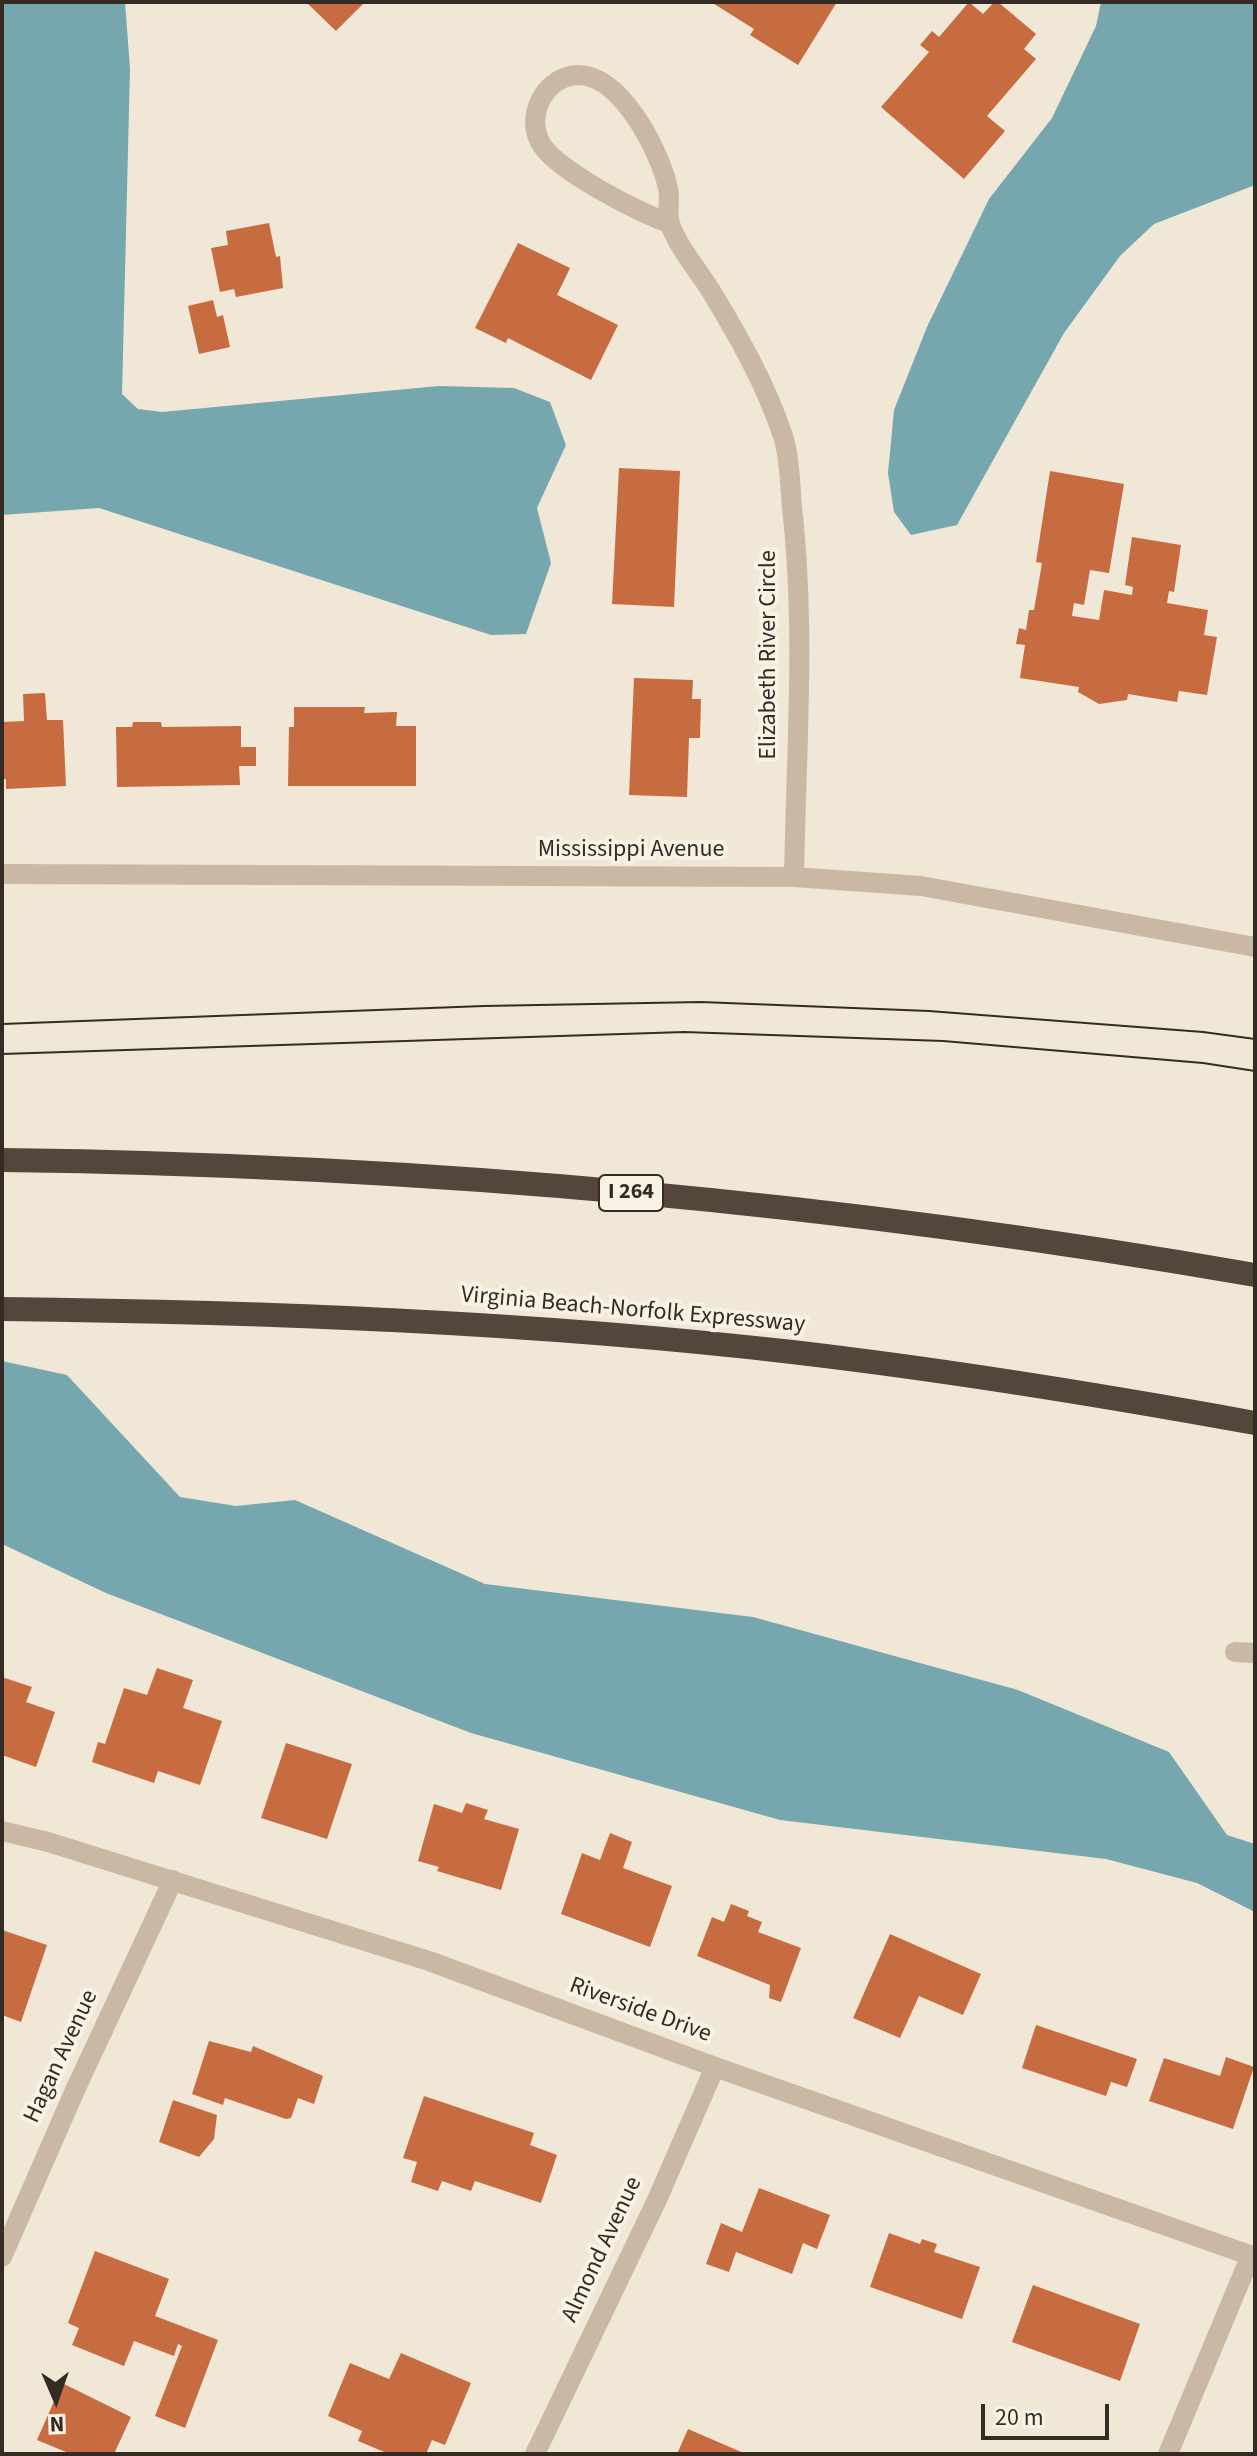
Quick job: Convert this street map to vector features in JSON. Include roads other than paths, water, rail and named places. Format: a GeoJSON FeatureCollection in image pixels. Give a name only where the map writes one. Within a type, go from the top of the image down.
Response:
{"type":"FeatureCollection","features":[{"type":"Feature","properties":{"kind":"highway","name":"I 264"},"geometry":{"type":"LineString","coordinates":[[2,1160],[163,1162],[541,1185],[848,1214],[1255,1275]]}},
{"type":"Feature","properties":{"kind":"highway","name":"Virginia Beach-Norfolk Expressway"},"geometry":{"type":"LineString","coordinates":[[2,1309],[145,1310],[488,1325],[792,1352],[1102,1395],[1255,1423]]}},
{"type":"Feature","properties":{"kind":"street","name":"Elizabeth River Circle"},"geometry":{"type":"LineString","coordinates":[[669,223],[639,213],[610,196],[540,143],[534,126],[537,109],[544,93],[556,81],[569,75],[586,75],[616,91],[630,108],[668,188],[669,223],[757,366],[785,441],[800,571],[794,877]]}},
{"type":"Feature","properties":{"kind":"street","name":"Mississippi Avenue"},"geometry":{"type":"LineString","coordinates":[[2,874],[794,877],[921,886],[1255,947]]}},
{"type":"Feature","properties":{"kind":"street","name":"Riverside Drive"},"geometry":{"type":"LineString","coordinates":[[2,1831],[173,1880],[429,1961],[715,2067],[1253,2256]]}},
{"type":"Feature","properties":{"kind":"street","name":"Hagan Avenue"},"geometry":{"type":"LineString","coordinates":[[2,2257],[76,2088],[173,1880]]}},
{"type":"Feature","properties":{"kind":"street","name":"Almond Avenue"},"geometry":{"type":"LineString","coordinates":[[535,2454],[656,2202],[715,2067]]}},
{"type":"Feature","properties":{"kind":"street"},"geometry":{"type":"LineString","coordinates":[[1168,2454],[1253,2256]]}},
{"type":"Feature","properties":{"kind":"water"},"geometry":{"type":"Polygon","coordinates":[[[2,2],[125,2],[130,69],[122,394],[138,409],[162,412],[439,386],[514,388],[550,402],[566,445],[537,508],[551,563],[526,634],[491,635],[99,508],[2,515],[2,2]]]}},
{"type":"Feature","properties":{"kind":"water"},"geometry":{"type":"Polygon","coordinates":[[[1101,2],[1255,2],[1255,185],[1154,224],[1120,256],[1064,333],[957,525],[911,535],[894,512],[888,473],[894,410],[927,327],[989,199],[1052,118],[1096,26],[1101,2]]]}},
{"type":"Feature","properties":{"kind":"water"},"geometry":{"type":"Polygon","coordinates":[[[2,1361],[67,1375],[180,1497],[236,1506],[295,1500],[485,1584],[753,1617],[1018,1690],[1169,1752],[1227,1835],[1255,1844],[1255,1912],[1197,1883],[1106,1859],[780,1820],[471,1733],[106,1593],[2,1544],[2,1361]]]}},
{"type":"Feature","properties":{"kind":"tram line"},"geometry":{"type":"LineString","coordinates":[[2,1024],[484,1006],[701,1002],[929,1011],[1203,1032],[1255,1039]]}},
{"type":"Feature","properties":{"kind":"tram line"},"geometry":{"type":"LineString","coordinates":[[2,1054],[684,1032],[943,1041],[1203,1063],[1255,1071]]}}]}
